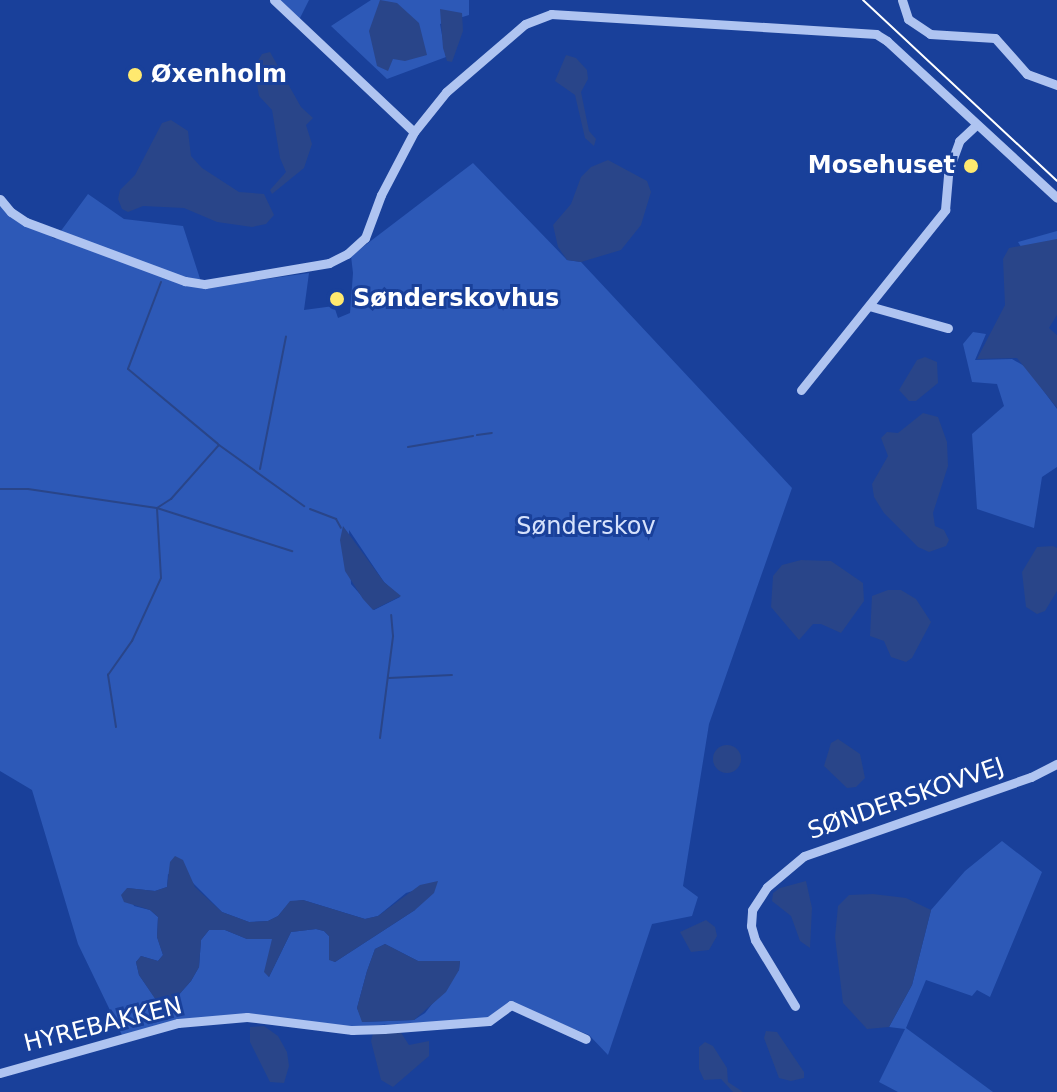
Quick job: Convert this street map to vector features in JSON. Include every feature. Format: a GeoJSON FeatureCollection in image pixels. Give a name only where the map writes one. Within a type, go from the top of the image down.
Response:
{"type":"FeatureCollection","features":[{"type":"Feature","properties":{"kind":"street"},"geometry":{"type":"LineString","coordinates":[[274,0],[414,132]]}},
{"type":"Feature","properties":{"kind":"street"},"geometry":{"type":"LineString","coordinates":[[902,0],[908,19],[930,34],[995,38],[1027,74],[1057,85]]}},
{"type":"Feature","properties":{"kind":"street"},"geometry":{"type":"LineString","coordinates":[[0,199],[11,212],[26,222],[185,281],[205,284],[307,269],[347,254],[365,238],[381,195],[414,132],[446,92],[525,24],[551,14],[876,34],[1057,198]]}},
{"type":"Feature","properties":{"kind":"street"},"geometry":{"type":"LineString","coordinates":[[801,390],[945,210],[948,172],[959,141],[976,125]]}},
{"type":"Feature","properties":{"kind":"street"},"geometry":{"type":"LineString","coordinates":[[869,306],[948,328]]}},
{"type":"Feature","properties":{"kind":"street","name":"SØNDERSKOVVEJ"},"geometry":{"type":"LineString","coordinates":[[795,1006],[755,940],[751,926],[752,910],[767,887],[804,856],[1031,777],[1057,764]]}},
{"type":"Feature","properties":{"kind":"street","name":"HYREBAKKEN"},"geometry":{"type":"LineString","coordinates":[[0,1073],[178,1023],[247,1017],[352,1030],[384,1029],[489,1021],[511,1005],[586,1039]]}},
{"type":"Feature","properties":{"kind":"green space"},"geometry":{"type":"Polygon","coordinates":[[[279,0],[309,0],[299,20],[279,0]]]}},
{"type":"Feature","properties":{"kind":"green space"},"geometry":{"type":"Polygon","coordinates":[[[371,0],[469,0],[469,15],[440,24],[446,57],[387,79],[331,26],[371,0]]]}},
{"type":"Feature","properties":{"kind":"green space","name":"Sønderskov"},"geometry":{"type":"Polygon","coordinates":[[[473,163],[567,260],[581,262],[792,488],[709,724],[683,886],[698,897],[692,916],[652,924],[608,1055],[589,1035],[511,1003],[485,1019],[343,1027],[248,1015],[122,1035],[78,944],[32,790],[0,771],[0,206],[55,239],[88,194],[124,219],[183,226],[203,288],[309,273],[304,310],[334,306],[338,318],[350,313],[351,256],[473,163]],[[349,530],[351,584],[374,610],[400,597],[384,582],[349,530]],[[168,874],[167,887],[155,891],[127,888],[134,906],[150,910],[158,917],[157,937],[163,955],[158,961],[141,956],[136,962],[139,975],[162,1008],[168,1007],[191,981],[199,967],[201,940],[209,930],[225,930],[247,939],[273,939],[265,972],[269,977],[291,932],[324,931],[329,936],[329,959],[335,962],[415,910],[416,890],[406,893],[378,916],[365,919],[303,900],[290,902],[278,916],[268,921],[249,922],[222,912],[191,881],[168,874]],[[385,944],[375,949],[357,1008],[363,1022],[414,1020],[425,1013],[459,970],[460,961],[418,961],[385,944]]]}},
{"type":"Feature","properties":{"kind":"green space"},"geometry":{"type":"Polygon","coordinates":[[[1057,231],[1057,243],[1023,250],[1018,242],[1057,231]]]}},
{"type":"Feature","properties":{"kind":"green space"},"geometry":{"type":"Polygon","coordinates":[[[973,332],[986,334],[975,360],[1012,359],[1026,367],[1057,409],[1057,467],[1042,477],[1034,528],[977,509],[972,434],[1004,406],[997,384],[972,382],[963,344],[973,332]]]}},
{"type":"Feature","properties":{"kind":"green space"},"geometry":{"type":"Polygon","coordinates":[[[1002,841],[1042,872],[990,997],[977,990],[972,996],[926,980],[906,1028],[993,1092],[898,1092],[879,1082],[905,1029],[889,1027],[912,985],[931,910],[965,871],[1002,841]]]}},
{"type":"Feature","properties":{"kind":"shaded area"},"geometry":{"type":"Polygon","coordinates":[[[380,0],[397,3],[419,23],[427,55],[405,61],[393,59],[388,71],[377,66],[369,31],[380,0]]]}},
{"type":"Feature","properties":{"kind":"shaded area"},"geometry":{"type":"Polygon","coordinates":[[[440,9],[462,13],[463,31],[452,62],[447,61],[443,48],[440,9]]]}},
{"type":"Feature","properties":{"kind":"shaded area"},"geometry":{"type":"Polygon","coordinates":[[[270,52],[301,107],[313,118],[306,125],[312,144],[304,168],[272,194],[270,190],[286,172],[280,158],[272,110],[259,96],[254,67],[262,54],[270,52]]]}},
{"type":"Feature","properties":{"kind":"shaded area"},"geometry":{"type":"Polygon","coordinates":[[[566,55],[576,58],[587,70],[588,79],[581,92],[589,131],[596,139],[594,146],[585,138],[575,95],[555,81],[566,55]]]}},
{"type":"Feature","properties":{"kind":"shaded area"},"geometry":{"type":"Polygon","coordinates":[[[171,120],[188,131],[191,156],[202,168],[239,192],[264,194],[274,215],[266,224],[252,227],[217,222],[184,208],[143,206],[128,212],[122,209],[118,199],[120,190],[135,175],[162,123],[171,120]]]}},
{"type":"Feature","properties":{"kind":"shaded area"},"geometry":{"type":"Polygon","coordinates":[[[608,160],[647,181],[651,192],[641,225],[621,250],[581,262],[567,260],[558,247],[553,225],[571,204],[581,177],[591,167],[608,160]]]}},
{"type":"Feature","properties":{"kind":"shaded area"},"geometry":{"type":"Polygon","coordinates":[[[1057,239],[1057,315],[1049,328],[1057,335],[1057,408],[1017,358],[977,359],[1005,305],[1003,259],[1009,248],[1057,239]]]}},
{"type":"Feature","properties":{"kind":"shaded area"},"geometry":{"type":"Polygon","coordinates":[[[925,357],[937,362],[938,383],[916,401],[909,401],[899,390],[917,360],[925,357]]]}},
{"type":"Feature","properties":{"kind":"shaded area"},"geometry":{"type":"Polygon","coordinates":[[[923,413],[938,417],[947,442],[948,466],[933,513],[935,526],[944,530],[949,540],[946,546],[929,552],[918,547],[884,513],[874,497],[872,484],[888,456],[881,438],[887,432],[898,433],[923,413]]]}},
{"type":"Feature","properties":{"kind":"shaded area"},"geometry":{"type":"Polygon","coordinates":[[[343,526],[384,582],[401,596],[373,610],[363,599],[345,571],[340,540],[343,526]]]}},
{"type":"Feature","properties":{"kind":"shaded area"},"geometry":{"type":"Polygon","coordinates":[[[1037,547],[1057,548],[1057,591],[1045,611],[1037,614],[1026,607],[1022,572],[1037,547]]]}},
{"type":"Feature","properties":{"kind":"shaded area"},"geometry":{"type":"Polygon","coordinates":[[[801,560],[831,561],[863,583],[864,601],[841,633],[821,624],[813,624],[799,640],[771,607],[773,576],[782,565],[801,560]]]}},
{"type":"Feature","properties":{"kind":"shaded area"},"geometry":{"type":"Polygon","coordinates":[[[888,590],[901,590],[916,599],[931,622],[912,658],[906,662],[891,657],[884,641],[870,636],[872,596],[888,590]]]}},
{"type":"Feature","properties":{"kind":"shaded area"},"geometry":{"type":"Polygon","coordinates":[[[838,739],[860,754],[865,778],[856,787],[847,788],[824,766],[831,743],[838,739]]]}},
{"type":"Feature","properties":{"kind":"shaded area"},"geometry":{"type":"Polygon","coordinates":[[[727,745],[737,749],[741,759],[737,769],[727,773],[717,769],[713,759],[717,749],[727,745]]]}},
{"type":"Feature","properties":{"kind":"shaded area"},"geometry":{"type":"Polygon","coordinates":[[[175,856],[183,860],[195,887],[222,912],[249,922],[268,921],[278,916],[290,901],[303,900],[365,919],[378,916],[420,885],[438,881],[434,893],[415,910],[335,962],[329,960],[329,936],[324,931],[291,932],[269,977],[264,972],[272,939],[247,939],[225,930],[209,930],[201,940],[199,967],[191,981],[168,1007],[162,1009],[139,975],[136,962],[141,956],[158,961],[163,955],[157,937],[158,917],[150,910],[124,902],[121,895],[127,888],[155,891],[167,887],[170,862],[175,856]]]}},
{"type":"Feature","properties":{"kind":"shaded area"},"geometry":{"type":"Polygon","coordinates":[[[806,881],[812,908],[810,948],[800,941],[791,916],[772,901],[773,893],[780,888],[806,881]]]}},
{"type":"Feature","properties":{"kind":"shaded area"},"geometry":{"type":"Polygon","coordinates":[[[849,895],[906,898],[931,910],[912,985],[889,1027],[867,1029],[843,1003],[835,937],[838,906],[849,895]]]}},
{"type":"Feature","properties":{"kind":"shaded area"},"geometry":{"type":"Polygon","coordinates":[[[706,920],[715,927],[717,936],[709,950],[691,952],[680,932],[706,920]]]}},
{"type":"Feature","properties":{"kind":"shaded area"},"geometry":{"type":"Polygon","coordinates":[[[385,944],[418,961],[460,961],[459,970],[446,992],[414,1020],[362,1022],[357,1008],[367,971],[375,949],[385,944]]]}},
{"type":"Feature","properties":{"kind":"shaded area"},"geometry":{"type":"Polygon","coordinates":[[[264,1026],[278,1036],[287,1052],[289,1066],[284,1083],[270,1082],[250,1042],[250,1027],[264,1026]]]}},
{"type":"Feature","properties":{"kind":"shaded area"},"geometry":{"type":"Polygon","coordinates":[[[400,1031],[409,1045],[429,1041],[429,1056],[393,1087],[381,1080],[371,1041],[373,1033],[400,1031]]]}},
{"type":"Feature","properties":{"kind":"shaded area"},"geometry":{"type":"Polygon","coordinates":[[[766,1031],[777,1032],[804,1072],[804,1078],[791,1081],[779,1078],[764,1038],[766,1031]]]}},
{"type":"Feature","properties":{"kind":"shaded area"},"geometry":{"type":"Polygon","coordinates":[[[705,1042],[713,1046],[727,1068],[728,1082],[743,1092],[733,1092],[721,1079],[704,1080],[699,1069],[699,1047],[705,1042]]]}},
{"type":"Feature","properties":{"kind":"waterway"},"geometry":{"type":"LineString","coordinates":[[161,282],[128,369],[218,444]]}},
{"type":"Feature","properties":{"kind":"waterway"},"geometry":{"type":"LineString","coordinates":[[260,469],[286,337]]}},
{"type":"Feature","properties":{"kind":"waterway"},"geometry":{"type":"LineString","coordinates":[[477,435],[492,433]]}},
{"type":"Feature","properties":{"kind":"waterway"},"geometry":{"type":"LineString","coordinates":[[408,447],[473,436]]}},
{"type":"Feature","properties":{"kind":"waterway"},"geometry":{"type":"LineString","coordinates":[[116,727],[108,675],[132,641],[161,578],[157,508],[171,499],[219,445],[304,506]]}},
{"type":"Feature","properties":{"kind":"waterway"},"geometry":{"type":"LineString","coordinates":[[0,489],[28,489],[157,508],[292,551]]}},
{"type":"Feature","properties":{"kind":"waterway"},"geometry":{"type":"LineString","coordinates":[[310,509],[336,519],[341,528]]}},
{"type":"Feature","properties":{"kind":"waterway"},"geometry":{"type":"LineString","coordinates":[[380,738],[393,636],[391,615]]}},
{"type":"Feature","properties":{"kind":"waterway"},"geometry":{"type":"LineString","coordinates":[[389,678],[452,675]]}},
{"type":"Feature","properties":{"kind":"tram line"},"geometry":{"type":"LineString","coordinates":[[863,0],[1057,181]]}},
{"type":"Feature","properties":{"kind":"place","name":"Øxenholm"},"geometry":{"type":"Point","coordinates":[135,75]}},
{"type":"Feature","properties":{"kind":"place","name":"Mosehuset"},"geometry":{"type":"Point","coordinates":[971,166]}},
{"type":"Feature","properties":{"kind":"place","name":"Sønderskovhus"},"geometry":{"type":"Point","coordinates":[337,299]}}]}
